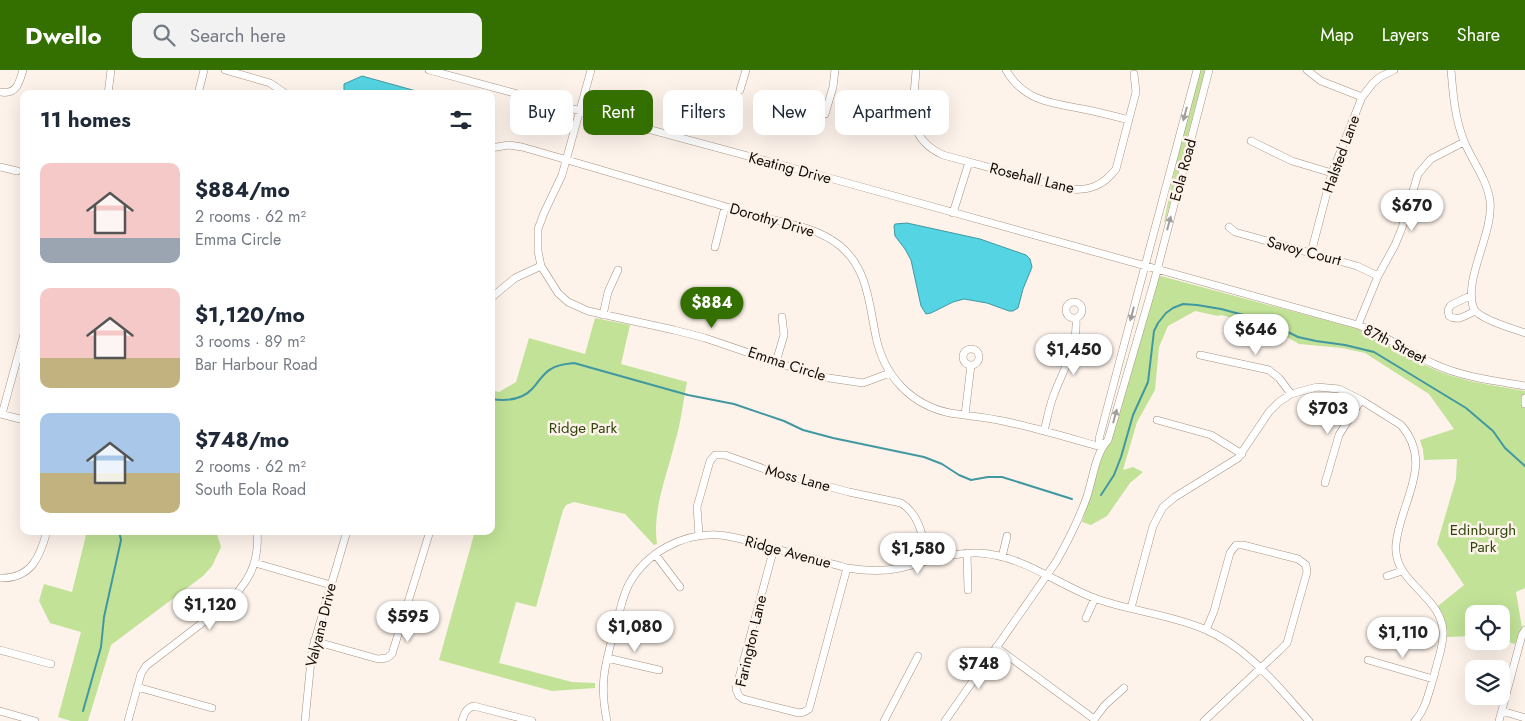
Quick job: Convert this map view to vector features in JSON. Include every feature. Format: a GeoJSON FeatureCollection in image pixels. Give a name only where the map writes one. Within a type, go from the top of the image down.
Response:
{"type":"FeatureCollection","features":[{"type":"Feature","properties":{"kind":"street"},"geometry":{"type":"LineString","coordinates":[[0,92],[10,92],[17,88],[23,70]]}},
{"type":"Feature","properties":{"kind":"street"},"geometry":{"type":"LineString","coordinates":[[108,90],[111,70]]}},
{"type":"Feature","properties":{"kind":"street"},"geometry":{"type":"LineString","coordinates":[[199,90],[204,70]]}},
{"type":"Feature","properties":{"kind":"street"},"geometry":{"type":"LineString","coordinates":[[225,70],[270,83],[280,90]]}},
{"type":"Feature","properties":{"kind":"street","name":"Keating Drive"},"geometry":{"type":"LineString","coordinates":[[429,70],[1151,268]]}},
{"type":"Feature","properties":{"kind":"street","name":"Emma Circle"},"geometry":{"type":"LineString","coordinates":[[591,70],[560,181],[538,229],[538,251],[541,266],[554,288],[563,298],[581,309],[706,338],[816,375],[855,383],[868,382],[890,373]]}},
{"type":"Feature","properties":{"kind":"street"},"geometry":{"type":"LineString","coordinates":[[740,90],[746,70]]}},
{"type":"Feature","properties":{"kind":"street"},"geometry":{"type":"LineString","coordinates":[[825,114],[835,70]]}},
{"type":"Feature","properties":{"kind":"street","name":"Rosehall Lane"},"geometry":{"type":"LineString","coordinates":[[916,70],[913,120],[918,137],[932,150],[968,162],[1068,189],[1080,190],[1100,185],[1116,169],[1136,92],[1134,74]]}},
{"type":"Feature","properties":{"kind":"street"},"geometry":{"type":"LineString","coordinates":[[1006,70],[1019,86],[1043,101],[1129,120]]}},
{"type":"Feature","properties":{"kind":"street","name":"Eola Road"},"geometry":{"type":"LineString","coordinates":[[1151,268],[1196,70]]}},
{"type":"Feature","properties":{"kind":"street","name":"Eola Road"},"geometry":{"type":"LineString","coordinates":[[1151,268],[1208,70]]}},
{"type":"Feature","properties":{"kind":"street"},"geometry":{"type":"LineString","coordinates":[[1307,70],[1320,81],[1362,97]]}},
{"type":"Feature","properties":{"kind":"street","name":"Halsted Lane"},"geometry":{"type":"LineString","coordinates":[[1311,253],[1332,173],[1362,97],[1380,76],[1394,70]]}},
{"type":"Feature","properties":{"kind":"street"},"geometry":{"type":"LineString","coordinates":[[1451,70],[1458,122],[1464,142],[1486,185],[1490,200],[1487,227],[1470,296],[1475,311],[1484,317],[1525,333]]}},
{"type":"Feature","properties":{"kind":"street"},"geometry":{"type":"LineString","coordinates":[[1251,141],[1292,161],[1332,173]]}},
{"type":"Feature","properties":{"kind":"street"},"geometry":{"type":"LineString","coordinates":[[1358,325],[1378,276],[1402,228],[1418,174],[1431,159],[1464,142]]}},
{"type":"Feature","properties":{"kind":"street","name":"Dorothy Drive"},"geometry":{"type":"LineString","coordinates":[[495,147],[515,145],[825,235],[846,252],[859,269],[865,283],[882,359],[902,389],[918,401],[942,411],[1003,421],[1102,447]]}},
{"type":"Feature","properties":{"kind":"street"},"geometry":{"type":"LineString","coordinates":[[954,213],[968,162]]}},
{"type":"Feature","properties":{"kind":"street"},"geometry":{"type":"LineString","coordinates":[[0,167],[17,171]]}},
{"type":"Feature","properties":{"kind":"street"},"geometry":{"type":"LineString","coordinates":[[715,247],[725,207]]}},
{"type":"Feature","properties":{"kind":"street","name":"Savoy Court"},"geometry":{"type":"LineString","coordinates":[[1229,227],[1235,232],[1357,266],[1378,276]]}},
{"type":"Feature","properties":{"kind":"street"},"geometry":{"type":"LineString","coordinates":[[495,295],[515,278],[541,266]]}},
{"type":"Feature","properties":{"kind":"street"},"geometry":{"type":"LineString","coordinates":[[1102,447],[1099,439],[1151,268]]}},
{"type":"Feature","properties":{"kind":"street"},"geometry":{"type":"LineString","coordinates":[[944,721],[1047,575],[1064,548],[1086,501],[1102,447],[1108,440],[1151,268]]}},
{"type":"Feature","properties":{"kind":"street","name":"87th Street"},"geometry":{"type":"LineString","coordinates":[[1151,268],[1358,325],[1380,334],[1422,359],[1448,370],[1525,386]]}},
{"type":"Feature","properties":{"kind":"street"},"geometry":{"type":"LineString","coordinates":[[603,315],[608,292],[618,270]]}},
{"type":"Feature","properties":{"kind":"street"},"geometry":{"type":"LineString","coordinates":[[1470,296],[1451,304],[1448,310],[1449,316],[1454,319],[1460,318],[1475,311]]}},
{"type":"Feature","properties":{"kind":"street"},"geometry":{"type":"LineString","coordinates":[[776,362],[784,335],[782,317]]}},
{"type":"Feature","properties":{"kind":"street"},"geometry":{"type":"LineString","coordinates":[[1044,432],[1054,396],[1074,348],[1076,318]]}},
{"type":"Feature","properties":{"kind":"street"},"geometry":{"type":"LineString","coordinates":[[20,348],[1,414],[20,419]]}},
{"type":"Feature","properties":{"kind":"street"},"geometry":{"type":"LineString","coordinates":[[1200,355],[1269,370],[1279,378],[1291,394]]}},
{"type":"Feature","properties":{"kind":"street"},"geometry":{"type":"LineString","coordinates":[[965,415],[970,366]]}},
{"type":"Feature","properties":{"kind":"street"},"geometry":{"type":"LineString","coordinates":[[1131,608],[1153,526],[1158,513],[1168,502],[1232,463],[1242,454],[1269,412],[1291,394],[1311,388],[1339,389],[1361,400],[1400,426],[1407,433],[1415,450],[1416,466],[1396,544],[1396,558],[1402,571],[1433,605],[1441,619],[1443,639],[1425,706],[1415,721]]}},
{"type":"Feature","properties":{"kind":"street"},"geometry":{"type":"LineString","coordinates":[[1525,398],[1525,404]]}},
{"type":"Feature","properties":{"kind":"street"},"geometry":{"type":"LineString","coordinates":[[1325,483],[1340,435],[1361,400]]}},
{"type":"Feature","properties":{"kind":"street"},"geometry":{"type":"LineString","coordinates":[[1157,420],[1211,435],[1242,454]]}},
{"type":"Feature","properties":{"kind":"street","name":"Moss Lane"},"geometry":{"type":"LineString","coordinates":[[699,535],[697,507],[710,461],[715,455],[725,455],[770,471],[901,503],[916,518],[928,561]]}},
{"type":"Feature","properties":{"kind":"street"},"geometry":{"type":"LineString","coordinates":[[0,578],[15,576],[32,567],[42,549],[46,535]]}},
{"type":"Feature","properties":{"kind":"street"},"geometry":{"type":"LineString","coordinates":[[128,721],[141,674],[146,666],[234,598],[247,581],[255,563],[257,535]]}},
{"type":"Feature","properties":{"kind":"street","name":"Valyana Drive"},"geometry":{"type":"LineString","coordinates":[[305,721],[314,641],[346,535]]}},
{"type":"Feature","properties":{"kind":"street"},"geometry":{"type":"LineString","coordinates":[[314,641],[378,659],[387,658],[392,654],[429,535]]}},
{"type":"Feature","properties":{"kind":"street","name":"Ridge Avenue"},"geometry":{"type":"LineString","coordinates":[[607,721],[602,691],[607,658],[626,590],[636,573],[655,554],[673,543],[699,535],[726,536],[847,568],[884,570],[967,553],[1002,557],[1030,566],[1095,598],[1206,630],[1233,645],[1260,669],[1309,721]]}},
{"type":"Feature","properties":{"kind":"street"},"geometry":{"type":"LineString","coordinates":[[1002,557],[1007,536]]}},
{"type":"Feature","properties":{"kind":"street"},"geometry":{"type":"LineString","coordinates":[[1204,721],[1283,647],[1289,638],[1307,572],[1306,565],[1298,559],[1243,545],[1236,545],[1230,553],[1214,611],[1206,630]]}},
{"type":"Feature","properties":{"kind":"street","name":"Farington Lane"},"geometry":{"type":"LineString","coordinates":[[774,548],[736,689],[739,696],[757,703],[799,713],[809,708],[847,568]]}},
{"type":"Feature","properties":{"kind":"street"},"geometry":{"type":"LineString","coordinates":[[967,553],[968,590]]}},
{"type":"Feature","properties":{"kind":"street"},"geometry":{"type":"LineString","coordinates":[[655,554],[680,587]]}},
{"type":"Feature","properties":{"kind":"street"},"geometry":{"type":"LineString","coordinates":[[255,563],[331,585]]}},
{"type":"Feature","properties":{"kind":"street"},"geometry":{"type":"LineString","coordinates":[[1387,576],[1402,571]]}},
{"type":"Feature","properties":{"kind":"street"},"geometry":{"type":"LineString","coordinates":[[1086,618],[1095,598]]}},
{"type":"Feature","properties":{"kind":"street"},"geometry":{"type":"LineString","coordinates":[[1499,721],[1522,635],[1525,630]]}},
{"type":"Feature","properties":{"kind":"street"},"geometry":{"type":"LineString","coordinates":[[996,647],[1093,720],[1105,705],[1124,688]]}},
{"type":"Feature","properties":{"kind":"street"},"geometry":{"type":"LineString","coordinates":[[0,650],[51,664]]}},
{"type":"Feature","properties":{"kind":"street"},"geometry":{"type":"LineString","coordinates":[[884,721],[918,656]]}},
{"type":"Feature","properties":{"kind":"street"},"geometry":{"type":"LineString","coordinates":[[607,658],[659,670]]}},
{"type":"Feature","properties":{"kind":"street"},"geometry":{"type":"LineString","coordinates":[[1368,660],[1433,679]]}},
{"type":"Feature","properties":{"kind":"street"},"geometry":{"type":"LineString","coordinates":[[137,687],[212,708]]}},
{"type":"Feature","properties":{"kind":"street"},"geometry":{"type":"LineString","coordinates":[[462,721],[469,707],[474,706],[532,721]]}},
{"type":"Feature","properties":{"kind":"street"},"geometry":{"type":"LineString","coordinates":[[1502,711],[1525,718]]}},
{"type":"Feature","properties":{"kind":"street"},"geometry":{"type":"LineString","coordinates":[[0,712],[35,721]]}},
{"type":"Feature","properties":{"kind":"green space"},"geometry":{"type":"Polygon","coordinates":[[[1200,70],[1205,70],[1164,222],[1175,167],[1200,70]]]}},
{"type":"Feature","properties":{"kind":"green space","name":"Edinburgh Park"},"geometry":{"type":"Polygon","coordinates":[[[1157,275],[1358,329],[1438,371],[1475,382],[1525,391],[1525,588],[1516,592],[1522,628],[1515,644],[1510,643],[1510,605],[1465,605],[1465,636],[1447,637],[1445,620],[1438,606],[1464,585],[1437,544],[1456,479],[1457,459],[1424,460],[1420,440],[1454,429],[1429,394],[1365,353],[1342,348],[1299,344],[1273,329],[1221,315],[1195,311],[1168,326],[1159,347],[1155,390],[1137,422],[1123,470],[1133,467],[1143,472],[1130,483],[1107,516],[1091,525],[1082,522],[1157,275]]]}},
{"type":"Feature","properties":{"kind":"green space","name":"Ridge Park"},"geometry":{"type":"Polygon","coordinates":[[[595,318],[630,325],[621,364],[687,382],[679,427],[658,505],[657,544],[654,545],[625,514],[574,502],[566,505],[536,607],[516,602],[499,663],[572,682],[595,683],[595,688],[552,691],[439,660],[474,535],[495,535],[495,391],[499,392],[516,382],[529,338],[585,354],[595,318]]]}},
{"type":"Feature","properties":{"kind":"green space"},"geometry":{"type":"Polygon","coordinates":[[[86,535],[217,535],[221,547],[212,566],[203,576],[111,645],[88,721],[71,721],[58,717],[81,632],[50,623],[39,601],[44,584],[72,592],[86,535]]]}},
{"type":"Feature","properties":{"kind":"water"},"geometry":{"type":"Polygon","coordinates":[[[362,76],[413,90],[344,90],[344,84],[362,76]]]}},
{"type":"Feature","properties":{"kind":"water"},"geometry":{"type":"Polygon","coordinates":[[[907,223],[980,239],[1026,255],[1030,259],[1032,267],[1018,308],[1009,311],[987,303],[964,299],[926,314],[921,306],[911,260],[895,236],[895,224],[907,223]]]}},
{"type":"Feature","properties":{"kind":"waterway"},"geometry":{"type":"LineString","coordinates":[[1101,495],[1114,475],[1133,415],[1148,382],[1154,331],[1166,313],[1183,304],[1221,309],[1266,321],[1298,337],[1374,352],[1466,408],[1493,431],[1505,448],[1525,466]]}},
{"type":"Feature","properties":{"kind":"waterway"},"geometry":{"type":"LineString","coordinates":[[495,399],[518,398],[528,393],[554,367],[574,363],[688,395],[734,404],[784,421],[803,430],[924,457],[942,464],[971,480],[1002,477],[1072,499]]}},
{"type":"Feature","properties":{"kind":"waterway"},"geometry":{"type":"LineString","coordinates":[[83,711],[101,647],[104,617],[121,540],[120,535]]}}]}
